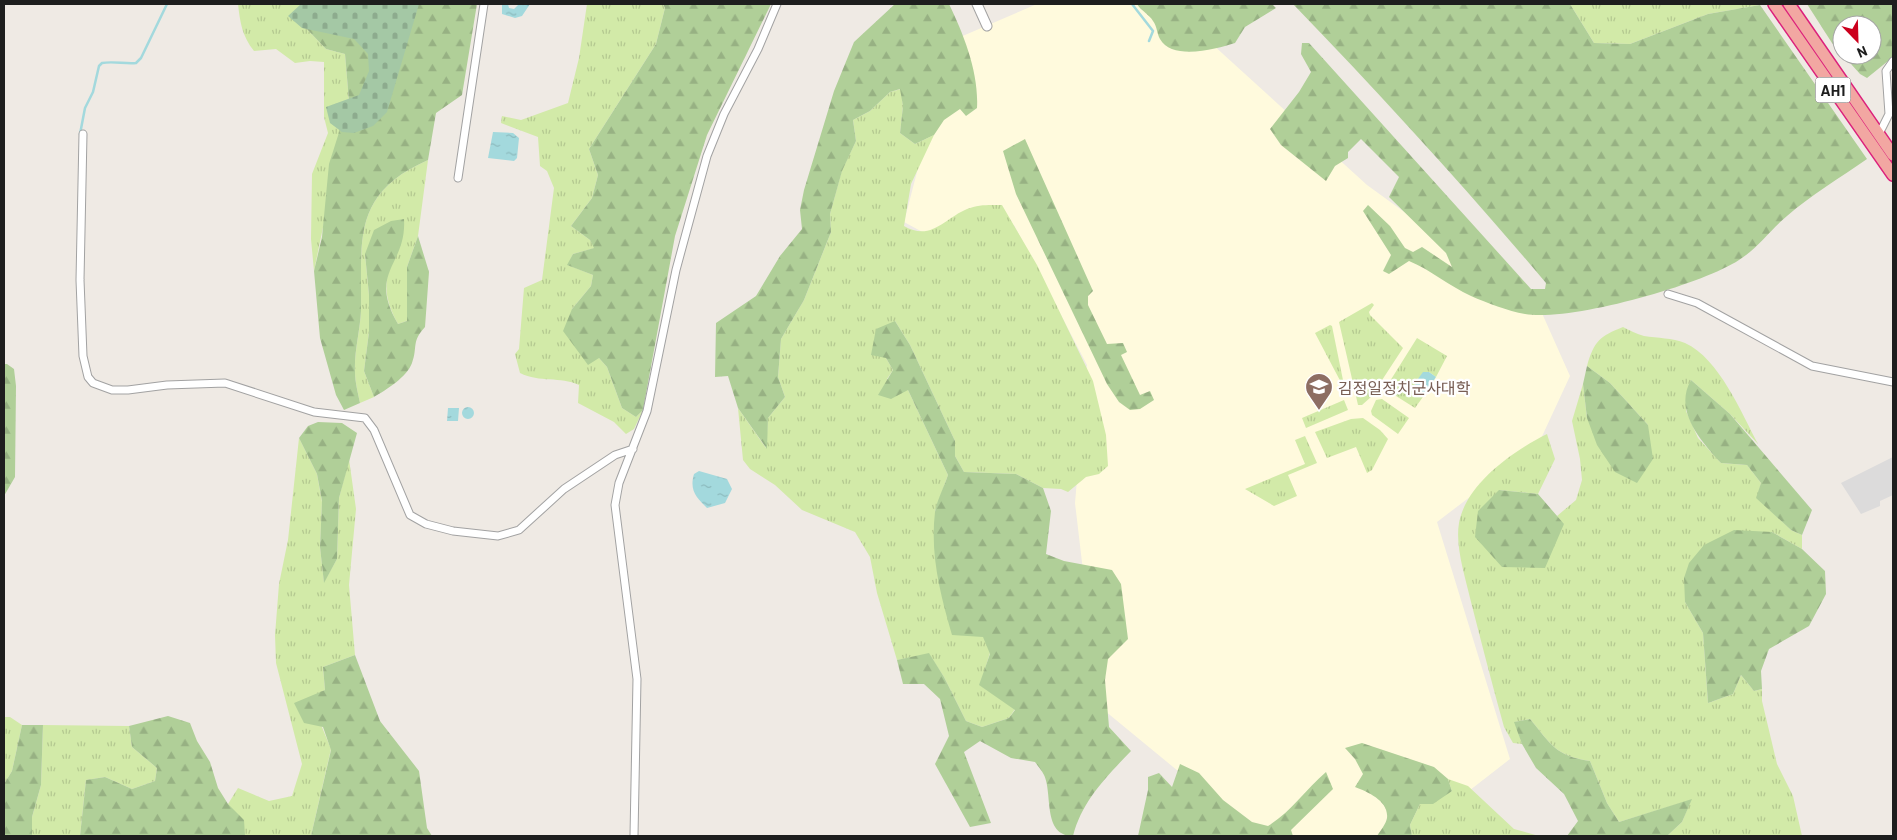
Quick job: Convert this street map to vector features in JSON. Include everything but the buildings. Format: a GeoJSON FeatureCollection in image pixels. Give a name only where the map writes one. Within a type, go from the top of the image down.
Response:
{"type":"FeatureCollection","features":[{"type":"Feature","properties":{"kind":"highway","name":"AH1"},"geometry":{"type":"LineString","coordinates":[[1774,4],[1893,175]]}},
{"type":"Feature","properties":{"kind":"highway","name":"AH1"},"geometry":{"type":"LineString","coordinates":[[1789,4],[1893,155]]}},
{"type":"Feature","properties":{"kind":"street"},"geometry":{"type":"LineString","coordinates":[[458,178],[484,4]]}},
{"type":"Feature","properties":{"kind":"street"},"geometry":{"type":"LineString","coordinates":[[634,836],[637,679],[615,505],[619,483],[647,410],[676,270],[707,156],[724,114],[758,49],[777,4]]}},
{"type":"Feature","properties":{"kind":"street"},"geometry":{"type":"LineString","coordinates":[[977,4],[987,26]]}},
{"type":"Feature","properties":{"kind":"street"},"geometry":{"type":"LineString","coordinates":[[1879,134],[1888,114],[1886,71],[1893,61]]}},
{"type":"Feature","properties":{"kind":"street"},"geometry":{"type":"LineString","coordinates":[[83,134],[80,263],[83,356],[88,377],[93,383],[112,390],[128,390],[167,385],[225,383],[314,412],[365,418],[374,430],[410,514],[426,524],[454,531],[498,536],[519,530],[564,489],[615,455],[633,449]]}},
{"type":"Feature","properties":{"kind":"street"},"geometry":{"type":"LineString","coordinates":[[1668,294],[1697,303],[1812,366],[1893,382]]}},
{"type":"Feature","properties":{"kind":"shaded area","name":"김정일정치군사대학"},"geometry":{"type":"Polygon","coordinates":[[[1037,4],[1168,4],[1367,185],[1541,311],[1570,376],[1538,445],[1437,522],[1510,759],[1411,836],[1257,836],[1099,706],[1075,503],[1087,365],[1014,225],[928,235],[904,222],[951,41],[1037,4]]]}},
{"type":"Feature","properties":{"kind":"shaded area"},"geometry":{"type":"Polygon","coordinates":[[[1893,457],[1893,495],[1880,501],[1880,506],[1861,514],[1841,483],[1893,457]]]}},
{"type":"Feature","properties":{"kind":"green space"},"geometry":{"type":"Polygon","coordinates":[[[238,4],[311,4],[303,25],[326,49],[345,54],[349,101],[314,271],[311,239],[312,174],[328,133],[324,117],[324,62],[295,63],[276,49],[254,51],[242,29],[238,4]]]}},
{"type":"Feature","properties":{"kind":"green space"},"geometry":{"type":"Polygon","coordinates":[[[301,4],[419,4],[387,112],[373,126],[354,133],[342,132],[330,123],[326,107],[359,95],[369,71],[368,54],[354,39],[302,28],[288,16],[301,4]]]}},
{"type":"Feature","properties":{"kind":"green space"},"geometry":{"type":"Polygon","coordinates":[[[311,4],[477,4],[462,95],[436,113],[428,160],[403,173],[385,188],[373,204],[366,222],[362,241],[361,311],[355,364],[360,403],[344,410],[336,395],[320,338],[314,271],[322,237],[329,164],[349,101],[345,54],[326,49],[303,25],[311,4]]]}},
{"type":"Feature","properties":{"kind":"green space"},"geometry":{"type":"Polygon","coordinates":[[[587,4],[663,4],[665,8],[656,44],[589,149],[598,175],[592,198],[571,226],[590,240],[595,248],[573,254],[568,265],[593,275],[591,286],[572,309],[599,358],[607,367],[622,408],[636,417],[643,410],[634,429],[626,434],[614,422],[578,403],[579,385],[572,382],[535,378],[520,373],[515,354],[519,349],[524,288],[542,280],[554,188],[547,171],[540,166],[538,137],[501,123],[502,116],[521,120],[568,103],[579,58],[587,4]]]}},
{"type":"Feature","properties":{"kind":"green space"},"geometry":{"type":"Polygon","coordinates":[[[663,4],[771,4],[707,135],[675,236],[643,410],[636,417],[622,408],[607,367],[599,358],[588,365],[563,331],[572,309],[591,286],[593,275],[567,265],[573,254],[594,248],[590,240],[571,226],[592,198],[598,175],[589,149],[656,44],[665,8],[663,4]]]}},
{"type":"Feature","properties":{"kind":"green space"},"geometry":{"type":"Polygon","coordinates":[[[895,4],[949,4],[960,28],[973,68],[976,81],[977,108],[966,116],[960,109],[944,120],[934,135],[915,144],[900,133],[903,106],[900,89],[890,92],[870,111],[853,120],[856,141],[842,171],[830,214],[831,232],[804,300],[781,339],[778,377],[785,397],[768,418],[767,449],[738,408],[728,376],[715,377],[716,323],[756,296],[780,256],[802,229],[800,210],[804,190],[834,91],[854,42],[895,4]]]}},
{"type":"Feature","properties":{"kind":"green space"},"geometry":{"type":"Polygon","coordinates":[[[1137,4],[1272,4],[1276,8],[1245,27],[1235,43],[1207,50],[1184,52],[1166,46],[1160,39],[1151,19],[1137,4]]]}},
{"type":"Feature","properties":{"kind":"green space"},"geometry":{"type":"Polygon","coordinates":[[[1293,4],[1570,4],[1594,43],[1630,44],[1708,14],[1760,5],[1867,159],[1796,208],[1746,255],[1721,270],[1666,290],[1602,307],[1546,315],[1512,311],[1471,296],[1409,261],[1389,274],[1383,271],[1391,255],[1363,211],[1368,205],[1390,226],[1405,248],[1413,252],[1422,247],[1452,267],[1446,253],[1389,197],[1399,177],[1361,139],[1348,152],[1348,158],[1335,166],[1326,181],[1281,145],[1270,129],[1299,92],[1311,72],[1301,54],[1302,43],[1309,43],[1531,289],[1545,289],[1546,283],[1485,212],[1293,4]]]}},
{"type":"Feature","properties":{"kind":"green space"},"geometry":{"type":"Polygon","coordinates":[[[1570,4],[1760,5],[1708,14],[1630,44],[1594,43],[1570,4]]]}},
{"type":"Feature","properties":{"kind":"green space"},"geometry":{"type":"Polygon","coordinates":[[[1807,4],[1893,4],[1893,57],[1867,78],[1860,74],[1852,65],[1882,65],[1882,15],[1832,15],[1832,43],[1807,4]]]}},
{"type":"Feature","properties":{"kind":"green space"},"geometry":{"type":"Polygon","coordinates":[[[901,89],[903,106],[900,133],[915,144],[934,135],[911,184],[904,226],[914,230],[930,230],[971,207],[1002,205],[1037,265],[1093,381],[1106,435],[1108,466],[1099,474],[1086,477],[1068,492],[1061,489],[1043,488],[1016,474],[964,472],[955,456],[955,441],[910,345],[895,321],[886,358],[893,370],[887,379],[908,390],[948,475],[935,511],[990,653],[980,685],[1015,709],[1009,718],[982,727],[966,721],[944,677],[929,654],[897,660],[877,593],[870,557],[855,532],[802,510],[775,485],[750,469],[743,460],[738,408],[766,448],[768,418],[785,397],[778,377],[781,339],[804,300],[831,232],[830,214],[842,170],[856,141],[853,120],[870,111],[890,92],[901,89]]]}},
{"type":"Feature","properties":{"kind":"green space"},"geometry":{"type":"Polygon","coordinates":[[[1025,139],[1093,291],[1088,296],[1088,305],[1107,344],[1123,343],[1127,352],[1121,355],[1140,395],[1150,391],[1154,400],[1140,409],[1130,410],[1119,402],[1107,384],[1016,194],[1003,151],[1025,139]]]}},
{"type":"Feature","properties":{"kind":"green space"},"geometry":{"type":"Polygon","coordinates":[[[428,160],[418,236],[407,267],[407,321],[398,324],[388,299],[388,274],[396,256],[365,254],[369,295],[369,332],[364,371],[374,397],[360,403],[355,364],[361,311],[362,241],[366,222],[373,204],[385,188],[403,173],[428,160]]]}},
{"type":"Feature","properties":{"kind":"green space"},"geometry":{"type":"Polygon","coordinates":[[[404,219],[400,248],[387,280],[386,292],[389,306],[398,324],[407,321],[407,267],[418,236],[429,272],[425,327],[416,341],[414,357],[406,373],[396,383],[374,397],[364,371],[369,332],[369,295],[365,254],[374,230],[391,221],[404,219]]]}},
{"type":"Feature","properties":{"kind":"green space"},"geometry":{"type":"Polygon","coordinates":[[[1372,303],[1374,305],[1369,312],[1370,315],[1403,348],[1371,397],[1362,405],[1358,405],[1339,322],[1372,303]]]}},
{"type":"Feature","properties":{"kind":"green space"},"geometry":{"type":"Polygon","coordinates":[[[895,321],[910,345],[955,441],[955,456],[964,472],[1016,474],[1043,488],[1051,511],[1046,554],[1064,561],[1112,570],[1121,584],[1128,639],[1108,659],[1105,680],[1109,727],[1131,751],[1096,790],[1082,812],[1073,836],[1063,834],[1057,829],[1050,812],[1047,783],[1035,762],[1011,758],[980,741],[964,752],[991,823],[970,827],[935,764],[949,736],[940,699],[924,684],[903,684],[897,660],[929,653],[944,677],[966,721],[982,727],[1009,718],[1015,710],[979,685],[990,654],[983,637],[952,635],[937,574],[934,543],[935,512],[948,475],[908,390],[891,399],[878,395],[893,370],[886,358],[871,355],[876,329],[895,321]]]}},
{"type":"Feature","properties":{"kind":"green space"},"geometry":{"type":"Polygon","coordinates":[[[1330,325],[1332,326],[1345,390],[1315,333],[1330,325]]]}},
{"type":"Feature","properties":{"kind":"green space"},"geometry":{"type":"Polygon","coordinates":[[[1623,327],[1644,336],[1685,343],[1697,350],[1708,361],[1728,388],[1758,444],[1730,414],[1691,380],[1686,411],[1698,438],[1721,463],[1747,465],[1761,483],[1757,498],[1791,530],[1802,535],[1802,549],[1772,532],[1685,602],[1703,633],[1708,703],[1733,694],[1741,675],[1754,691],[1762,689],[1762,701],[1777,764],[1793,796],[1802,836],[1667,836],[1682,822],[1691,800],[1619,822],[1607,803],[1590,761],[1569,756],[1555,748],[1530,719],[1515,722],[1522,744],[1513,743],[1504,727],[1459,551],[1458,532],[1463,509],[1481,482],[1493,470],[1506,459],[1547,434],[1555,459],[1538,494],[1499,490],[1564,525],[1557,516],[1576,500],[1582,480],[1580,459],[1572,421],[1583,384],[1587,418],[1648,425],[1610,383],[1587,366],[1595,345],[1609,333],[1623,327]]]}},
{"type":"Feature","properties":{"kind":"green space"},"geometry":{"type":"Polygon","coordinates":[[[1417,338],[1447,356],[1436,377],[1429,372],[1415,383],[1416,388],[1425,394],[1415,408],[1385,389],[1417,338]]]}},
{"type":"Feature","properties":{"kind":"green space"},"geometry":{"type":"Polygon","coordinates":[[[4,364],[14,369],[16,386],[15,477],[4,496],[4,364]]]}},
{"type":"Feature","properties":{"kind":"green space"},"geometry":{"type":"Polygon","coordinates":[[[1587,366],[1610,383],[1648,425],[1653,459],[1637,483],[1615,472],[1597,445],[1587,418],[1583,384],[1587,366]]]}},
{"type":"Feature","properties":{"kind":"green space"},"geometry":{"type":"Polygon","coordinates":[[[1691,380],[1730,414],[1812,510],[1802,535],[1791,530],[1756,498],[1761,483],[1747,465],[1721,463],[1698,436],[1692,425],[1685,403],[1686,392],[1691,380]]]}},
{"type":"Feature","properties":{"kind":"green space"},"geometry":{"type":"Polygon","coordinates":[[[1382,399],[1409,418],[1398,434],[1372,415],[1371,411],[1376,400],[1382,399]]]}},
{"type":"Feature","properties":{"kind":"green space"},"geometry":{"type":"Polygon","coordinates":[[[1344,400],[1348,410],[1306,428],[1302,418],[1344,400]]]}},
{"type":"Feature","properties":{"kind":"green space"},"geometry":{"type":"Polygon","coordinates":[[[1363,418],[1380,430],[1388,439],[1372,470],[1367,473],[1356,447],[1327,458],[1315,432],[1351,419],[1363,418]]]}},
{"type":"Feature","properties":{"kind":"green space"},"geometry":{"type":"Polygon","coordinates":[[[318,422],[342,423],[357,433],[339,498],[337,559],[324,583],[320,547],[322,501],[317,474],[299,438],[308,426],[318,422]]]}},
{"type":"Feature","properties":{"kind":"green space"},"geometry":{"type":"Polygon","coordinates":[[[1305,436],[1317,463],[1288,475],[1297,496],[1274,506],[1245,489],[1305,464],[1295,440],[1305,436]]]}},
{"type":"Feature","properties":{"kind":"green space"},"geometry":{"type":"Polygon","coordinates":[[[299,438],[317,474],[322,502],[320,547],[324,582],[337,559],[339,498],[349,459],[356,509],[349,585],[355,655],[323,667],[325,690],[310,698],[331,749],[311,836],[245,836],[228,804],[238,788],[269,801],[292,796],[302,764],[276,663],[275,635],[279,584],[288,540],[299,438]]]}},
{"type":"Feature","properties":{"kind":"green space"},"geometry":{"type":"Polygon","coordinates":[[[1499,490],[1538,494],[1564,524],[1545,568],[1502,567],[1475,537],[1478,511],[1499,490]]]}},
{"type":"Feature","properties":{"kind":"green space"},"geometry":{"type":"Polygon","coordinates":[[[1734,530],[1772,532],[1802,549],[1825,571],[1826,594],[1809,626],[1769,649],[1761,671],[1762,689],[1754,691],[1741,675],[1733,694],[1708,703],[1703,633],[1685,602],[1684,578],[1689,563],[1704,545],[1734,530]]]}},
{"type":"Feature","properties":{"kind":"green space"},"geometry":{"type":"Polygon","coordinates":[[[355,655],[380,721],[419,771],[427,828],[432,836],[311,836],[331,750],[323,727],[304,723],[294,703],[325,690],[323,667],[355,655]]]}},
{"type":"Feature","properties":{"kind":"green space"},"geometry":{"type":"Polygon","coordinates":[[[168,716],[190,723],[197,741],[210,762],[218,788],[228,804],[244,820],[245,836],[80,836],[86,780],[105,777],[132,789],[155,781],[157,768],[132,747],[129,726],[168,716]]]}},
{"type":"Feature","properties":{"kind":"green space"},"geometry":{"type":"Polygon","coordinates":[[[4,717],[10,717],[22,725],[12,771],[4,784],[4,717]]]}},
{"type":"Feature","properties":{"kind":"green space"},"geometry":{"type":"Polygon","coordinates":[[[1530,719],[1555,748],[1569,756],[1590,761],[1607,803],[1619,822],[1692,799],[1682,822],[1667,836],[1567,836],[1578,821],[1564,794],[1536,768],[1522,744],[1514,722],[1530,719]]]}},
{"type":"Feature","properties":{"kind":"green space"},"geometry":{"type":"Polygon","coordinates":[[[22,725],[43,725],[41,785],[32,817],[32,836],[4,836],[4,784],[12,771],[22,725]]]}},
{"type":"Feature","properties":{"kind":"green space"},"geometry":{"type":"Polygon","coordinates":[[[43,725],[129,726],[132,747],[157,768],[155,781],[132,789],[105,777],[86,780],[80,836],[32,836],[32,817],[41,785],[43,725]]]}},
{"type":"Feature","properties":{"kind":"green space"},"geometry":{"type":"Polygon","coordinates":[[[1362,743],[1434,767],[1448,779],[1452,791],[1433,804],[1420,804],[1410,825],[1412,836],[1377,836],[1387,818],[1387,812],[1377,798],[1355,787],[1363,774],[1355,759],[1345,748],[1362,743]]]}},
{"type":"Feature","properties":{"kind":"green space"},"geometry":{"type":"Polygon","coordinates":[[[1180,764],[1199,773],[1223,800],[1252,822],[1268,826],[1284,814],[1326,772],[1333,789],[1291,830],[1293,836],[1138,836],[1148,790],[1148,777],[1159,773],[1172,787],[1180,764]]]}},
{"type":"Feature","properties":{"kind":"green space"},"geometry":{"type":"Polygon","coordinates":[[[1448,779],[1468,786],[1514,829],[1539,836],[1412,836],[1410,825],[1420,804],[1452,791],[1448,779]]]}},
{"type":"Feature","properties":{"kind":"water"},"geometry":{"type":"Polygon","coordinates":[[[502,4],[508,4],[509,8],[514,9],[519,4],[530,4],[522,16],[515,18],[502,14],[502,4]]]}},
{"type":"Feature","properties":{"kind":"water"},"geometry":{"type":"Polygon","coordinates":[[[493,132],[513,133],[519,138],[517,158],[514,161],[488,158],[493,132]]]}},
{"type":"Feature","properties":{"kind":"water"},"geometry":{"type":"Polygon","coordinates":[[[1423,372],[1429,372],[1436,377],[1425,394],[1416,388],[1415,383],[1423,372]]]}},
{"type":"Feature","properties":{"kind":"water"},"geometry":{"type":"Polygon","coordinates":[[[466,407],[470,407],[474,413],[470,419],[466,419],[462,415],[462,411],[466,407]]]}},
{"type":"Feature","properties":{"kind":"water"},"geometry":{"type":"Polygon","coordinates":[[[448,408],[459,408],[458,421],[447,421],[448,408]]]}},
{"type":"Feature","properties":{"kind":"water"},"geometry":{"type":"Polygon","coordinates":[[[699,471],[727,479],[732,489],[725,503],[707,508],[697,497],[693,490],[693,480],[694,474],[699,471]]]}},
{"type":"Feature","properties":{"kind":"waterway"},"geometry":{"type":"LineString","coordinates":[[80,134],[85,108],[93,92],[99,66],[106,62],[136,63],[141,58],[167,4]]}},
{"type":"Feature","properties":{"kind":"waterway"},"geometry":{"type":"LineString","coordinates":[[1132,4],[1153,31],[1149,41]]}},
{"type":"Feature","properties":{"kind":"place","name":"김정일정치군사대학"},"geometry":{"type":"Point","coordinates":[1319,411]}}]}
